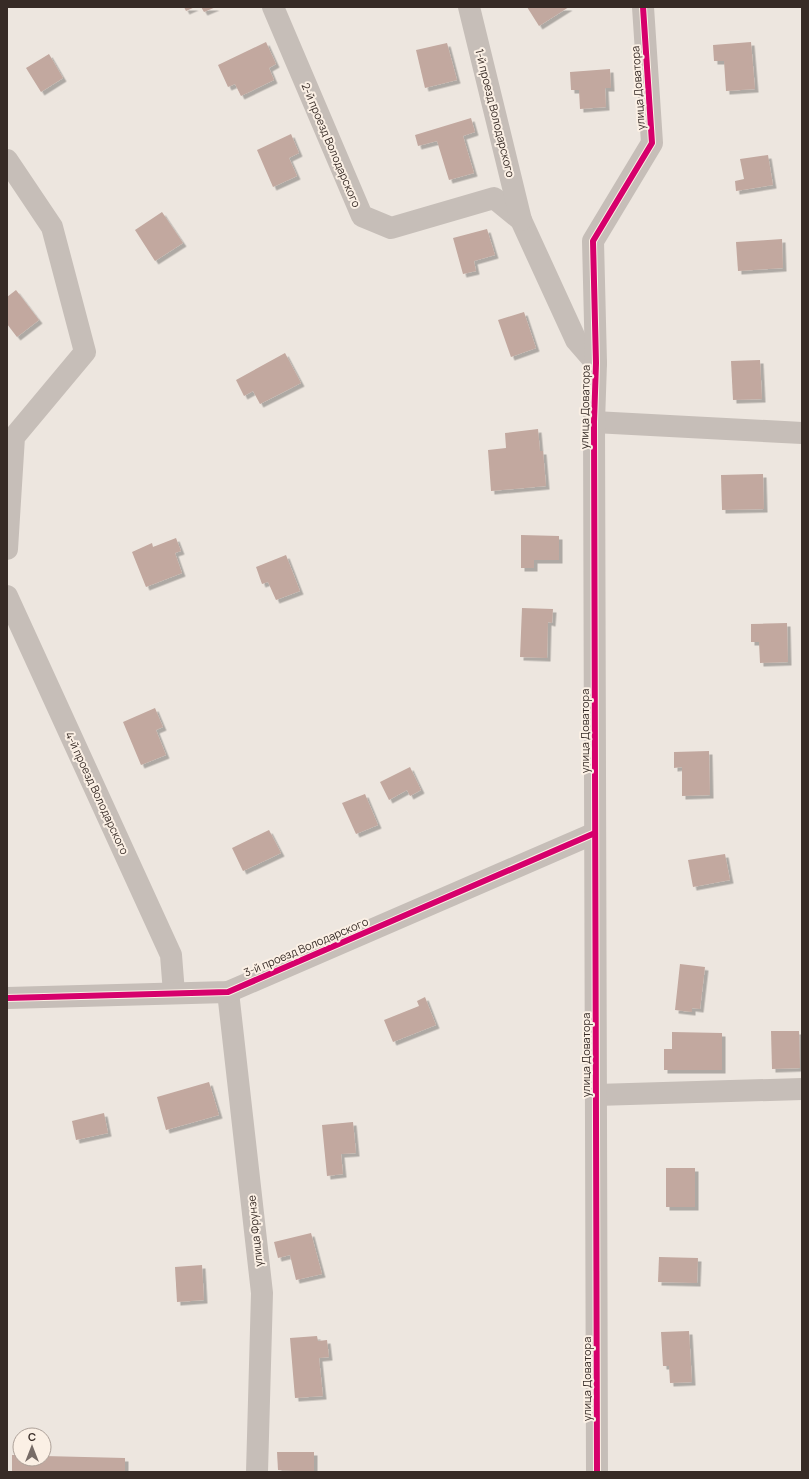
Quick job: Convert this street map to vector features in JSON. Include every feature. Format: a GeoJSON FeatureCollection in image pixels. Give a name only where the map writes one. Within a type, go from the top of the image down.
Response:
{"type":"FeatureCollection","features":[{"type":"Feature","properties":{"kind":"street","name":"2-й проезд Володарского"},"geometry":{"type":"LineString","coordinates":[[273,7],[362,216],[391,228],[494,198],[521,220],[576,340],[596,363]]}},
{"type":"Feature","properties":{"kind":"street","name":"1-й проезд Володарского"},"geometry":{"type":"LineString","coordinates":[[469,7],[521,220]]}},
{"type":"Feature","properties":{"kind":"street","name":"улица Доватора"},"geometry":{"type":"LineString","coordinates":[[597,1472],[594,422],[596,363],[593,240],[652,143],[643,7]]}},
{"type":"Feature","properties":{"kind":"street"},"geometry":{"type":"LineString","coordinates":[[7,160],[52,227],[85,352],[11,435],[7,549]]}},
{"type":"Feature","properties":{"kind":"street","name":"улица Доватора"},"geometry":{"type":"LineString","coordinates":[[594,422],[802,433]]}},
{"type":"Feature","properties":{"kind":"street","name":"4-й проезд Володарского"},"geometry":{"type":"LineString","coordinates":[[7,596],[171,955],[174,994]]}},
{"type":"Feature","properties":{"kind":"street","name":"3-й проезд Володарского"},"geometry":{"type":"LineString","coordinates":[[7,998],[228,992],[595,832]]}},
{"type":"Feature","properties":{"kind":"street","name":"улица Фрунзе"},"geometry":{"type":"LineString","coordinates":[[228,992],[262,1293],[257,1472]]}},
{"type":"Feature","properties":{"kind":"street"},"geometry":{"type":"LineString","coordinates":[[596,1095],[802,1089]]}},
{"type":"Feature","properties":{"kind":"building"},"geometry":{"type":"Polygon","coordinates":[[[184,7],[195,7],[186,11],[184,7]]]}},
{"type":"Feature","properties":{"kind":"building"},"geometry":{"type":"Polygon","coordinates":[[[201,7],[216,7],[204,12],[201,7]]]}},
{"type":"Feature","properties":{"kind":"building"},"geometry":{"type":"Polygon","coordinates":[[[527,7],[569,7],[539,26],[527,7]]]}},
{"type":"Feature","properties":{"kind":"building"},"geometry":{"type":"Polygon","coordinates":[[[266,42],[276,64],[269,68],[274,80],[241,96],[235,84],[228,87],[218,65],[266,42]]]}},
{"type":"Feature","properties":{"kind":"building"},"geometry":{"type":"Polygon","coordinates":[[[751,42],[755,89],[726,91],[724,61],[714,61],[713,45],[751,42]]]}},
{"type":"Feature","properties":{"kind":"building"},"geometry":{"type":"Polygon","coordinates":[[[447,43],[457,80],[425,88],[416,50],[447,43]]]}},
{"type":"Feature","properties":{"kind":"building"},"geometry":{"type":"Polygon","coordinates":[[[49,54],[63,78],[41,92],[26,68],[49,54]]]}},
{"type":"Feature","properties":{"kind":"building"},"geometry":{"type":"Polygon","coordinates":[[[610,69],[611,88],[605,88],[606,107],[580,109],[579,90],[571,90],[570,72],[610,69]]]}},
{"type":"Feature","properties":{"kind":"building"},"geometry":{"type":"Polygon","coordinates":[[[471,118],[475,132],[463,136],[474,173],[449,180],[437,141],[418,146],[415,135],[471,118]]]}},
{"type":"Feature","properties":{"kind":"building"},"geometry":{"type":"Polygon","coordinates":[[[291,134],[299,153],[289,158],[297,176],[273,187],[257,150],[291,134]]]}},
{"type":"Feature","properties":{"kind":"building"},"geometry":{"type":"Polygon","coordinates":[[[768,155],[773,185],[736,191],[735,181],[744,179],[740,159],[768,155]]]}},
{"type":"Feature","properties":{"kind":"building"},"geometry":{"type":"Polygon","coordinates":[[[162,212],[183,243],[155,261],[135,230],[162,212]]]}},
{"type":"Feature","properties":{"kind":"building"},"geometry":{"type":"Polygon","coordinates":[[[487,229],[495,255],[474,261],[476,271],[463,274],[453,238],[487,229]]]}},
{"type":"Feature","properties":{"kind":"building"},"geometry":{"type":"Polygon","coordinates":[[[782,239],[783,268],[738,271],[736,242],[782,239]]]}},
{"type":"Feature","properties":{"kind":"building"},"geometry":{"type":"Polygon","coordinates":[[[16,290],[39,320],[17,337],[7,324],[7,297],[16,290]]]}},
{"type":"Feature","properties":{"kind":"building"},"geometry":{"type":"Polygon","coordinates":[[[524,312],[536,348],[511,357],[498,320],[524,312]]]}},
{"type":"Feature","properties":{"kind":"building"},"geometry":{"type":"Polygon","coordinates":[[[285,353],[301,383],[260,404],[253,391],[244,396],[236,380],[285,353]]]}},
{"type":"Feature","properties":{"kind":"building"},"geometry":{"type":"Polygon","coordinates":[[[760,360],[762,399],[733,400],[731,361],[760,360]]]}},
{"type":"Feature","properties":{"kind":"building"},"geometry":{"type":"Polygon","coordinates":[[[538,429],[540,451],[543,451],[546,486],[491,491],[488,450],[506,448],[505,433],[538,429]]]}},
{"type":"Feature","properties":{"kind":"building"},"geometry":{"type":"Polygon","coordinates":[[[763,474],[764,509],[722,510],[721,475],[763,474]]]}},
{"type":"Feature","properties":{"kind":"building"},"geometry":{"type":"Polygon","coordinates":[[[521,535],[559,536],[559,560],[534,560],[534,568],[521,568],[521,535]]]}},
{"type":"Feature","properties":{"kind":"building"},"geometry":{"type":"Polygon","coordinates":[[[176,538],[181,551],[175,553],[182,573],[146,587],[132,552],[152,543],[153,547],[176,538]]]}},
{"type":"Feature","properties":{"kind":"building"},"geometry":{"type":"Polygon","coordinates":[[[286,555],[300,591],[276,600],[268,582],[262,584],[256,567],[286,555]]]}},
{"type":"Feature","properties":{"kind":"building"},"geometry":{"type":"Polygon","coordinates":[[[522,608],[553,609],[552,623],[548,622],[547,658],[520,657],[522,608]]]}},
{"type":"Feature","properties":{"kind":"building"},"geometry":{"type":"Polygon","coordinates":[[[787,623],[788,662],[760,663],[759,642],[751,642],[751,624],[787,623]]]}},
{"type":"Feature","properties":{"kind":"building"},"geometry":{"type":"Polygon","coordinates":[[[155,708],[163,727],[156,730],[166,755],[141,765],[123,722],[155,708]]]}},
{"type":"Feature","properties":{"kind":"building"},"geometry":{"type":"Polygon","coordinates":[[[709,751],[710,795],[682,796],[682,767],[674,768],[674,752],[709,751]]]}},
{"type":"Feature","properties":{"kind":"building"},"geometry":{"type":"Polygon","coordinates":[[[410,767],[421,790],[410,796],[407,790],[389,800],[380,782],[410,767]]]}},
{"type":"Feature","properties":{"kind":"building"},"geometry":{"type":"Polygon","coordinates":[[[365,794],[378,825],[356,834],[342,803],[365,794]]]}},
{"type":"Feature","properties":{"kind":"building"},"geometry":{"type":"Polygon","coordinates":[[[269,830],[281,853],[243,871],[232,848],[269,830]]]}},
{"type":"Feature","properties":{"kind":"building"},"geometry":{"type":"Polygon","coordinates":[[[725,854],[730,880],[693,887],[688,860],[725,854]]]}},
{"type":"Feature","properties":{"kind":"building"},"geometry":{"type":"Polygon","coordinates":[[[680,964],[705,967],[700,1009],[692,1008],[692,1012],[675,1010],[680,964]]]}},
{"type":"Feature","properties":{"kind":"building"},"geometry":{"type":"Polygon","coordinates":[[[425,997],[436,1025],[393,1042],[384,1020],[419,1006],[417,1001],[425,997]]]}},
{"type":"Feature","properties":{"kind":"building"},"geometry":{"type":"Polygon","coordinates":[[[771,1031],[799,1031],[800,1068],[772,1069],[771,1031]]]}},
{"type":"Feature","properties":{"kind":"building"},"geometry":{"type":"Polygon","coordinates":[[[672,1032],[722,1033],[722,1070],[664,1070],[664,1049],[672,1049],[672,1032]]]}},
{"type":"Feature","properties":{"kind":"building"},"geometry":{"type":"Polygon","coordinates":[[[209,1082],[219,1115],[166,1130],[157,1097],[209,1082]]]}},
{"type":"Feature","properties":{"kind":"building"},"geometry":{"type":"Polygon","coordinates":[[[104,1113],[108,1133],[76,1140],[72,1121],[104,1113]]]}},
{"type":"Feature","properties":{"kind":"building"},"geometry":{"type":"Polygon","coordinates":[[[353,1122],[356,1153],[341,1154],[343,1174],[327,1176],[322,1125],[353,1122]]]}},
{"type":"Feature","properties":{"kind":"building"},"geometry":{"type":"Polygon","coordinates":[[[666,1168],[695,1168],[695,1207],[666,1207],[666,1168]]]}},
{"type":"Feature","properties":{"kind":"building"},"geometry":{"type":"Polygon","coordinates":[[[311,1233],[322,1274],[296,1280],[290,1255],[278,1258],[274,1242],[311,1233]]]}},
{"type":"Feature","properties":{"kind":"building"},"geometry":{"type":"Polygon","coordinates":[[[659,1257],[698,1258],[697,1283],[658,1282],[659,1257]]]}},
{"type":"Feature","properties":{"kind":"building"},"geometry":{"type":"Polygon","coordinates":[[[202,1265],[204,1300],[177,1302],[175,1267],[202,1265]]]}},
{"type":"Feature","properties":{"kind":"building"},"geometry":{"type":"Polygon","coordinates":[[[689,1331],[692,1382],[670,1383],[669,1366],[663,1366],[661,1332],[689,1331]]]}},
{"type":"Feature","properties":{"kind":"building"},"geometry":{"type":"Polygon","coordinates":[[[317,1336],[318,1341],[327,1340],[329,1357],[319,1358],[323,1396],[295,1398],[290,1338],[317,1336]]]}},
{"type":"Feature","properties":{"kind":"building"},"geometry":{"type":"Polygon","coordinates":[[[277,1452],[314,1452],[314,1472],[278,1470],[277,1452]]]}},
{"type":"Feature","properties":{"kind":"building"},"geometry":{"type":"Polygon","coordinates":[[[52,1456],[125,1458],[125,1472],[12,1472],[12,1467],[52,1467],[52,1456]]]}},
{"type":"Feature","properties":{"kind":"cycle path"},"geometry":{"type":"LineString","coordinates":[[597,1472],[594,422],[596,363],[593,241],[652,143],[643,7]]}},
{"type":"Feature","properties":{"kind":"cycle path"},"geometry":{"type":"LineString","coordinates":[[7,998],[228,992],[595,833]]}}]}
